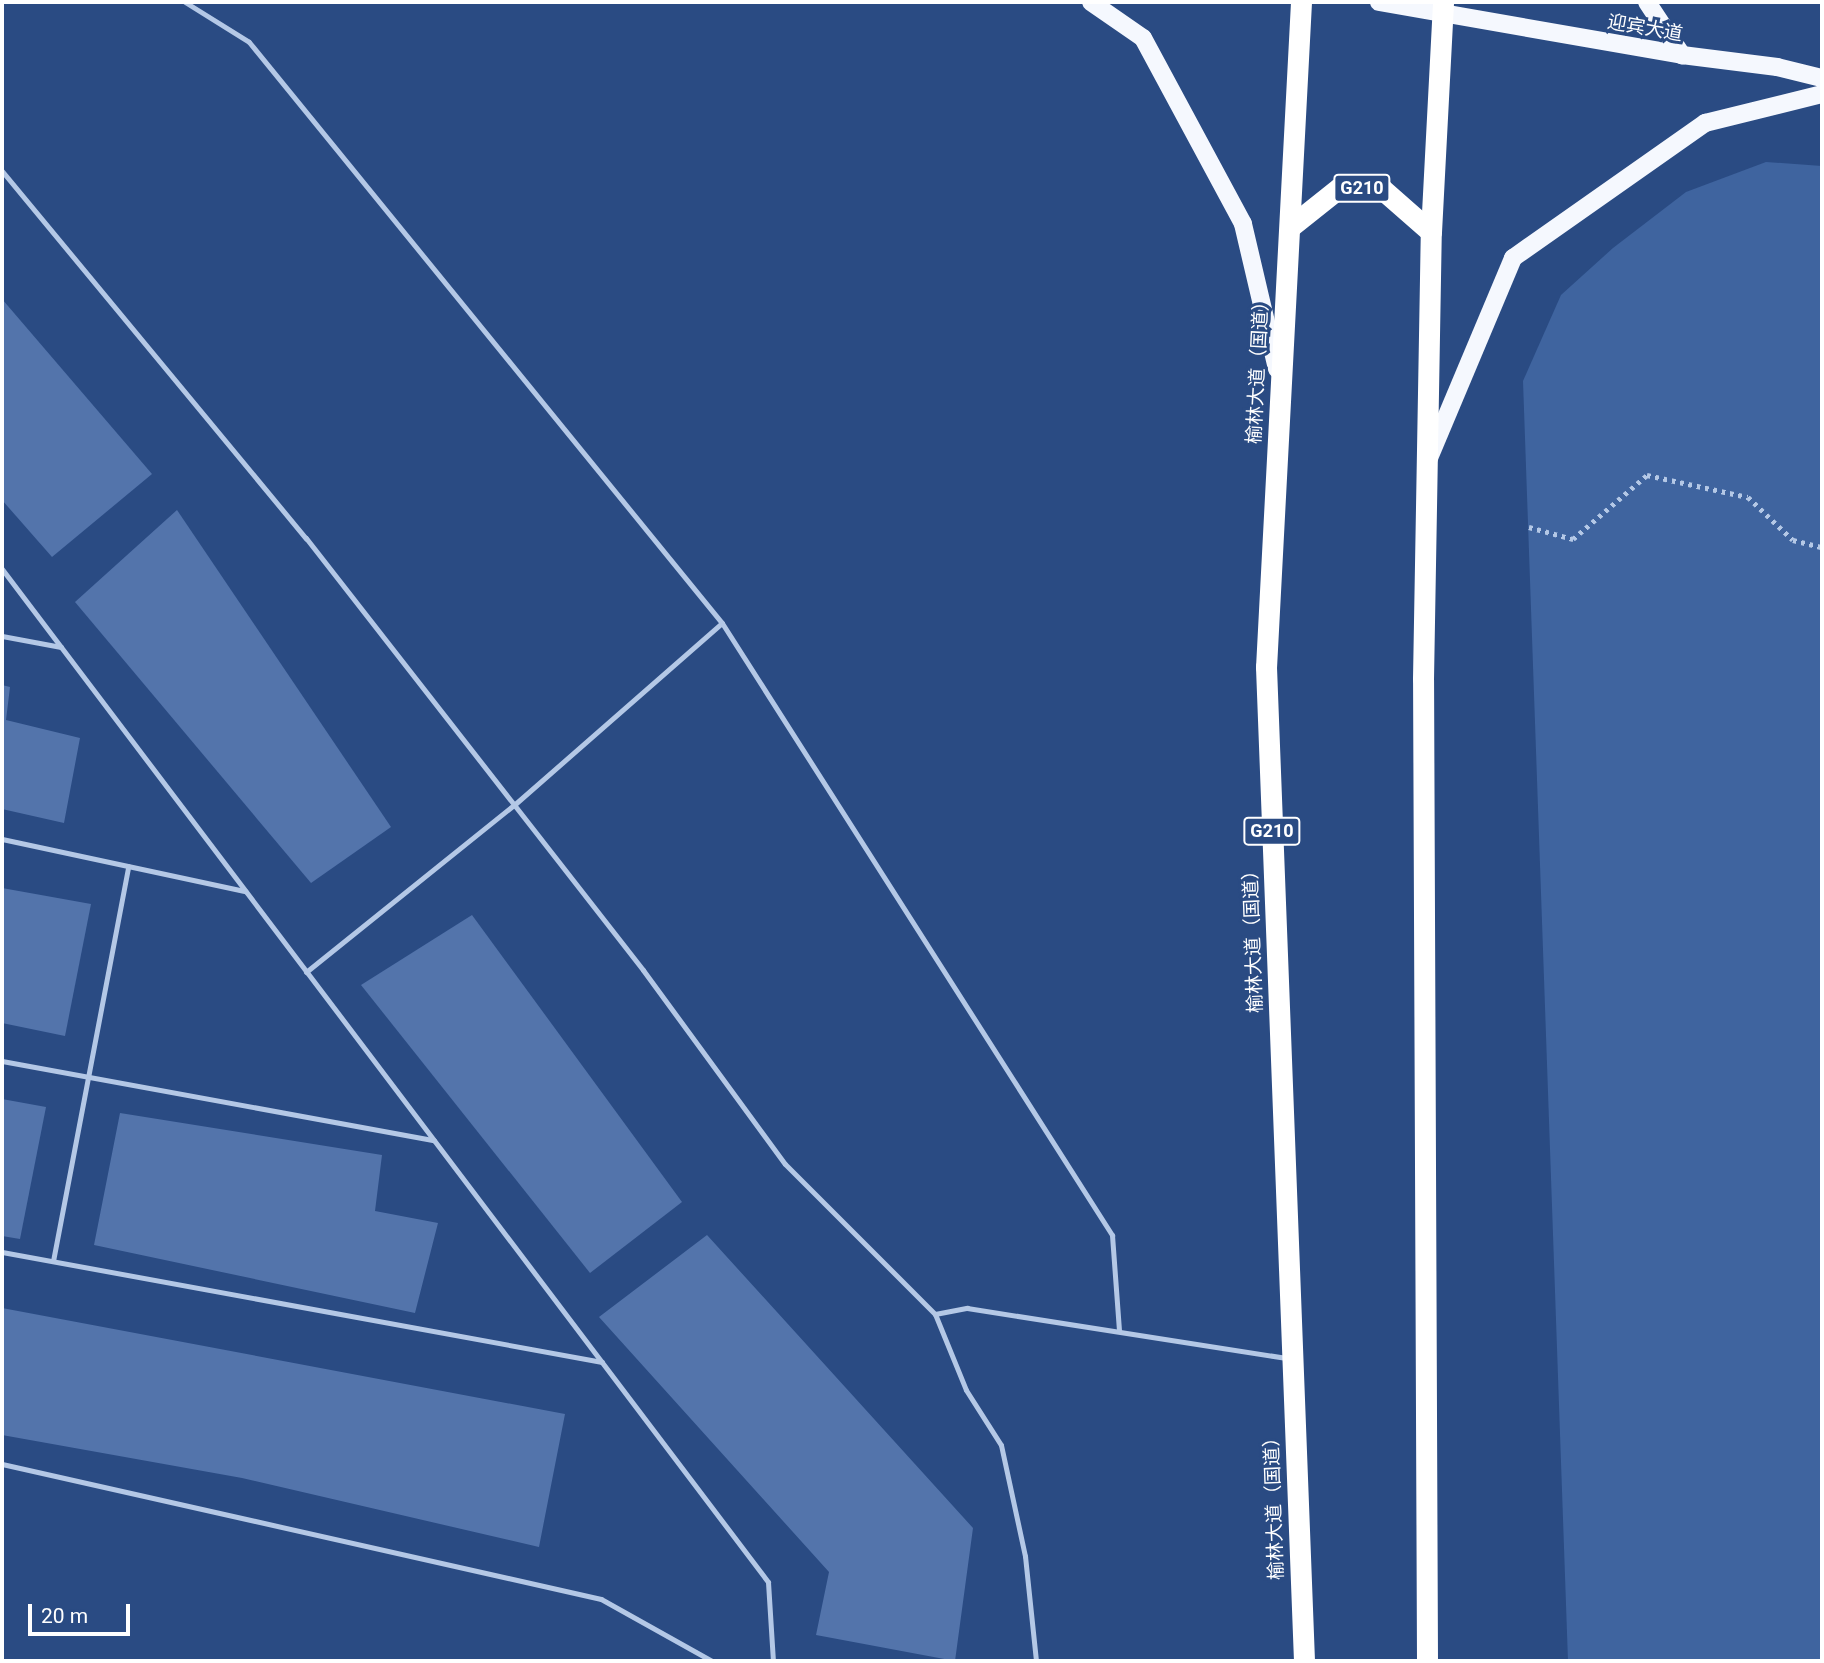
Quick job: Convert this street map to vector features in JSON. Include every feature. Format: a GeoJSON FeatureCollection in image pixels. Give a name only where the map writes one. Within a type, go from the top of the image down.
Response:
{"type":"FeatureCollection","features":[{"type":"Feature","properties":{"kind":"highway","name":"榆林大道（国道）"},"geometry":{"type":"LineString","coordinates":[[1301,2],[1266,667],[1304,1661]]}},
{"type":"Feature","properties":{"kind":"highway"},"geometry":{"type":"LineString","coordinates":[[1427,1661],[1423,679],[1429,458],[1430,232],[1442,8]]}},
{"type":"Feature","properties":{"kind":"highway","name":"G210"},"geometry":{"type":"LineString","coordinates":[[1290,227],[1339,188],[1382,189],[1430,232]]}},
{"type":"Feature","properties":{"kind":"main road"},"geometry":{"type":"LineString","coordinates":[[1091,2],[1143,38],[1243,224],[1280,381]]}},
{"type":"Feature","properties":{"kind":"main road","name":"迎宾大道"},"geometry":{"type":"LineString","coordinates":[[1379,2],[1442,8],[1682,55],[1777,67],[1822,78]]}},
{"type":"Feature","properties":{"kind":"main road"},"geometry":{"type":"LineString","coordinates":[[1647,2],[1682,55]]}},
{"type":"Feature","properties":{"kind":"main road"},"geometry":{"type":"LineString","coordinates":[[1429,458],[1513,258],[1704,123],[1822,94]]}},
{"type":"Feature","properties":{"kind":"lane"},"geometry":{"type":"LineString","coordinates":[[185,2],[249,42],[722,623],[1112,1235],[1119,1331]]}},
{"type":"Feature","properties":{"kind":"lane"},"geometry":{"type":"LineString","coordinates":[[2,172],[306,538],[643,970],[785,1164],[935,1314],[966,1390],[1001,1445],[1026,1556],[1037,1661]]}},
{"type":"Feature","properties":{"kind":"lane"},"geometry":{"type":"LineString","coordinates":[[2,569],[768,1582],[772,1661]]}},
{"type":"Feature","properties":{"kind":"lane"},"geometry":{"type":"LineString","coordinates":[[306,972],[514,805],[722,623]]}},
{"type":"Feature","properties":{"kind":"lane"},"geometry":{"type":"LineString","coordinates":[[2,636],[61,647]]}},
{"type":"Feature","properties":{"kind":"lane"},"geometry":{"type":"LineString","coordinates":[[2,839],[245,891]]}},
{"type":"Feature","properties":{"kind":"lane"},"geometry":{"type":"LineString","coordinates":[[53,1261],[128,866]]}},
{"type":"Feature","properties":{"kind":"lane"},"geometry":{"type":"LineString","coordinates":[[2,1061],[433,1140]]}},
{"type":"Feature","properties":{"kind":"lane"},"geometry":{"type":"LineString","coordinates":[[2,1252],[602,1362]]}},
{"type":"Feature","properties":{"kind":"lane"},"geometry":{"type":"LineString","coordinates":[[935,1314],[967,1308],[1291,1359]]}},
{"type":"Feature","properties":{"kind":"lane"},"geometry":{"type":"LineString","coordinates":[[2,1464],[601,1598],[712,1661]]}},
{"type":"Feature","properties":{"kind":"path"},"geometry":{"type":"LineString","coordinates":[[1529,527],[1573,539],[1647,475],[1748,497],[1793,540],[1822,547]]}},
{"type":"Feature","properties":{"kind":"shaded area"},"geometry":{"type":"Polygon","coordinates":[[[1766,162],[1822,166],[1822,1661],[1568,1661],[1523,381],[1561,295],[1613,248],[1686,192],[1766,162]]]}},
{"type":"Feature","properties":{"kind":"building"},"geometry":{"type":"Polygon","coordinates":[[[2,299],[152,474],[52,557],[2,500],[2,299]]]}},
{"type":"Feature","properties":{"kind":"building"},"geometry":{"type":"Polygon","coordinates":[[[177,510],[391,827],[311,883],[75,602],[177,510]]]}},
{"type":"Feature","properties":{"kind":"building"},"geometry":{"type":"Polygon","coordinates":[[[2,685],[10,687],[6,720],[80,738],[64,823],[2,809],[2,685]]]}},
{"type":"Feature","properties":{"kind":"building"},"geometry":{"type":"Polygon","coordinates":[[[2,888],[91,904],[65,1036],[2,1023],[2,888]]]}},
{"type":"Feature","properties":{"kind":"building"},"geometry":{"type":"Polygon","coordinates":[[[472,915],[682,1202],[590,1273],[361,985],[472,915]]]}},
{"type":"Feature","properties":{"kind":"building"},"geometry":{"type":"Polygon","coordinates":[[[2,1099],[46,1107],[20,1239],[2,1236],[2,1099]]]}},
{"type":"Feature","properties":{"kind":"building"},"geometry":{"type":"Polygon","coordinates":[[[120,1113],[382,1155],[375,1211],[438,1223],[415,1313],[94,1245],[120,1113]]]}},
{"type":"Feature","properties":{"kind":"building"},"geometry":{"type":"Polygon","coordinates":[[[707,1235],[973,1528],[955,1661],[816,1635],[829,1572],[599,1317],[707,1235]]]}},
{"type":"Feature","properties":{"kind":"building"},"geometry":{"type":"Polygon","coordinates":[[[2,1308],[565,1414],[539,1547],[242,1478],[2,1435],[2,1308]]]}}]}
